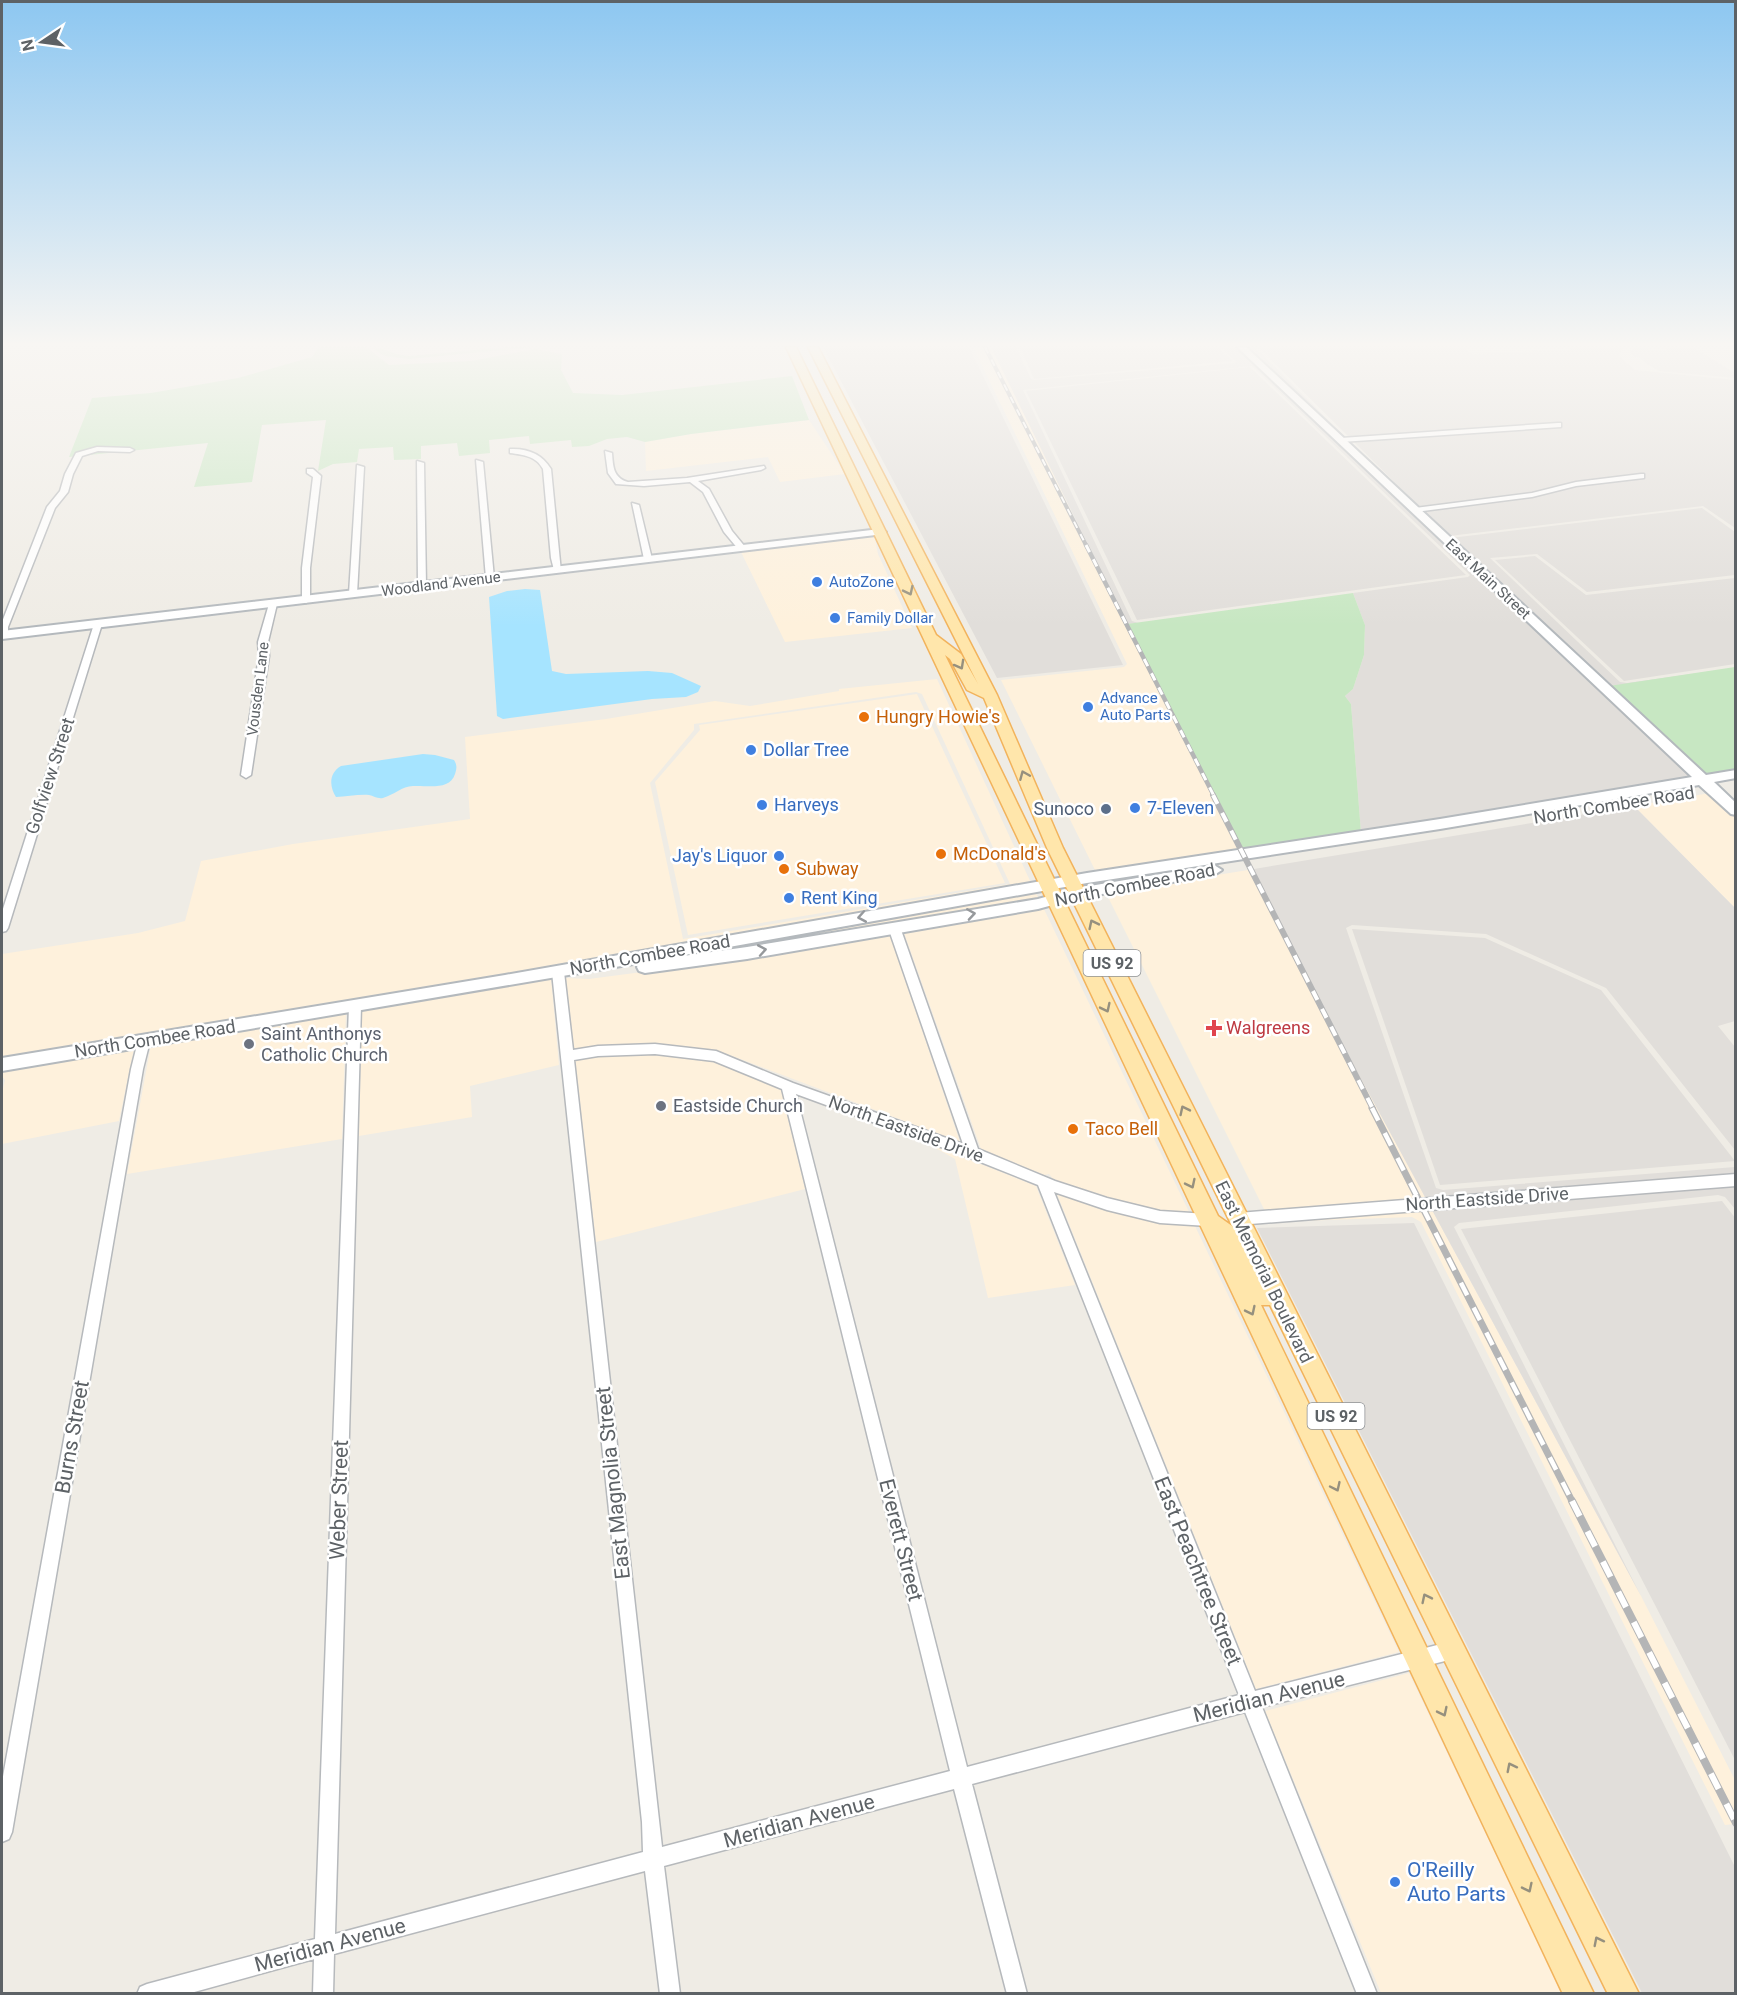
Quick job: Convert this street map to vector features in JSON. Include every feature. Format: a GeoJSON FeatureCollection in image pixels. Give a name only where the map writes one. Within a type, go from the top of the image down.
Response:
{"type":"FeatureCollection","features":[{"type":"Feature","properties":{"kind":"main road","name":"US 92"},"geometry":{"type":"LineString","coordinates":[[835,440],[1051,892]]}},
{"type":"Feature","properties":{"kind":"main road","name":"US 92"},"geometry":{"type":"LineString","coordinates":[[860,440],[990,695],[1048,831],[1075,887]]}},
{"type":"Feature","properties":{"kind":"main road","name":"East Main Street"},"geometry":{"type":"LineString","coordinates":[[1341,441],[1736,811]]}},
{"type":"Feature","properties":{"kind":"main road"},"geometry":{"type":"LineString","coordinates":[[889,496],[891,524],[880,532],[902,547],[930,578]]}},
{"type":"Feature","properties":{"kind":"main road","name":"Woodland Avenue"},"geometry":{"type":"LineString","coordinates":[[3,635],[880,532]]}},
{"type":"Feature","properties":{"kind":"main road"},"geometry":{"type":"LineString","coordinates":[[929,634],[956,657],[972,687],[990,695]]}},
{"type":"Feature","properties":{"kind":"main road"},"geometry":{"type":"LineString","coordinates":[[1707,784],[1736,774]]}},
{"type":"Feature","properties":{"kind":"main road"},"geometry":{"type":"LineString","coordinates":[[1707,784],[1736,785]]}},
{"type":"Feature","properties":{"kind":"main road","name":"North Combee Road"},"geometry":{"type":"LineString","coordinates":[[558,972],[591,974],[747,953],[894,927],[1075,887],[1440,824],[1707,784]]}},
{"type":"Feature","properties":{"kind":"main road","name":"East Memorial Boulevard"},"geometry":{"type":"LineString","coordinates":[[1075,887],[1453,1650]]}},
{"type":"Feature","properties":{"kind":"main road","name":"North Combee Road"},"geometry":{"type":"LineString","coordinates":[[2,1065],[1051,892]]}},
{"type":"Feature","properties":{"kind":"main road","name":"East Memorial Boulevard"},"geometry":{"type":"LineString","coordinates":[[1051,892],[1418,1659]]}},
{"type":"Feature","properties":{"kind":"main road"},"geometry":{"type":"LineString","coordinates":[[1208,1220],[1222,1229],[1233,1242],[1248,1270],[1315,1375]]}},
{"type":"Feature","properties":{"kind":"main road","name":"US 92"},"geometry":{"type":"LineString","coordinates":[[1453,1650],[1624,1994]]}},
{"type":"Feature","properties":{"kind":"main road","name":"US 92"},"geometry":{"type":"LineString","coordinates":[[1418,1659],[1579,1994]]}},
{"type":"Feature","properties":{"kind":"street"},"geometry":{"type":"LineString","coordinates":[[1341,441],[1353,440]]}},
{"type":"Feature","properties":{"kind":"street"},"geometry":{"type":"LineString","coordinates":[[3,635],[3,627],[51,507],[64,492],[69,474],[79,456],[97,449],[130,450]]}},
{"type":"Feature","properties":{"kind":"street"},"geometry":{"type":"LineString","coordinates":[[513,451],[534,455],[544,461],[548,469],[553,526],[552,545],[558,570]]}},
{"type":"Feature","properties":{"kind":"street"},"geometry":{"type":"LineString","coordinates":[[608,453],[614,477],[621,483],[693,480],[761,468]]}},
{"type":"Feature","properties":{"kind":"street"},"geometry":{"type":"LineString","coordinates":[[479,462],[489,578]]}},
{"type":"Feature","properties":{"kind":"street"},"geometry":{"type":"LineString","coordinates":[[420,463],[422,586]]}},
{"type":"Feature","properties":{"kind":"street"},"geometry":{"type":"LineString","coordinates":[[353,594],[360,468]]}},
{"type":"Feature","properties":{"kind":"street"},"geometry":{"type":"LineString","coordinates":[[306,600],[306,568],[318,476],[310,471]]}},
{"type":"Feature","properties":{"kind":"street"},"geometry":{"type":"LineString","coordinates":[[1416,510],[1532,495],[1576,484],[1641,476]]}},
{"type":"Feature","properties":{"kind":"street"},"geometry":{"type":"LineString","coordinates":[[693,480],[706,490],[724,525],[742,548]]}},
{"type":"Feature","properties":{"kind":"street"},"geometry":{"type":"LineString","coordinates":[[635,505],[648,559]]}},
{"type":"Feature","properties":{"kind":"street","name":"Vousden Lane"},"geometry":{"type":"LineString","coordinates":[[246,775],[264,656],[263,642],[273,604]]}},
{"type":"Feature","properties":{"kind":"street","name":"Golfview Street"},"geometry":{"type":"LineString","coordinates":[[2,928],[98,624]]}},
{"type":"Feature","properties":{"kind":"street"},"geometry":{"type":"LineString","coordinates":[[894,927],[973,1153]]}},
{"type":"Feature","properties":{"kind":"street","name":"East Magnolia Street"},"geometry":{"type":"LineString","coordinates":[[558,972],[650,1810],[653,1859],[670,1994]]}},
{"type":"Feature","properties":{"kind":"street","name":"Weber Street"},"geometry":{"type":"LineString","coordinates":[[323,1994],[355,1006]]}},
{"type":"Feature","properties":{"kind":"street","name":"Burns Street"},"geometry":{"type":"LineString","coordinates":[[2,1832],[137,1069],[144,1041]]}},
{"type":"Feature","properties":{"kind":"street","name":"North Eastside Drive"},"geometry":{"type":"LineString","coordinates":[[567,1056],[620,1050],[689,1052],[716,1056],[788,1086],[1107,1204],[1160,1217],[1208,1220]]}},
{"type":"Feature","properties":{"kind":"street","name":"Everett Street"},"geometry":{"type":"LineString","coordinates":[[788,1086],[1017,1994]]}},
{"type":"Feature","properties":{"kind":"street","name":"North Eastside Drive"},"geometry":{"type":"LineString","coordinates":[[1238,1219],[1736,1179]]}},
{"type":"Feature","properties":{"kind":"street","name":"East Peachtree Street"},"geometry":{"type":"LineString","coordinates":[[1043,1182],[1368,1994]]}},
{"type":"Feature","properties":{"kind":"street","name":"Meridian Avenue"},"geometry":{"type":"LineString","coordinates":[[147,1994],[1453,1650]]}},
{"type":"Feature","properties":{"kind":"shaded area"},"geometry":{"type":"Polygon","coordinates":[[[822,440],[845,474],[780,482],[768,457],[646,471],[645,442],[822,440]]]}},
{"type":"Feature","properties":{"kind":"shaded area"},"geometry":{"type":"Polygon","coordinates":[[[872,440],[1014,440],[1123,665],[997,678],[872,440]]]}},
{"type":"Feature","properties":{"kind":"shaded area"},"geometry":{"type":"Polygon","coordinates":[[[1018,440],[1038,440],[1077,524],[1224,814],[1239,851],[1096,872],[1001,680],[1124,667],[1127,664],[1018,440]]]}},
{"type":"Feature","properties":{"kind":"shaded area"},"geometry":{"type":"Polygon","coordinates":[[[1037,440],[1047,440],[1132,621],[1138,623],[1127,624],[1037,440]]]}},
{"type":"Feature","properties":{"kind":"shaded area"},"geometry":{"type":"Polygon","coordinates":[[[1050,440],[1326,440],[1466,575],[1137,620],[1050,440]]]}},
{"type":"Feature","properties":{"kind":"shaded area"},"geometry":{"type":"Polygon","coordinates":[[[1329,440],[1336,440],[1692,777],[1361,833],[1351,704],[1345,696],[1353,689],[1364,655],[1365,625],[1353,593],[1470,575],[1329,440]]]}},
{"type":"Feature","properties":{"kind":"shaded area"},"geometry":{"type":"Polygon","coordinates":[[[1352,440],[1735,440],[1735,528],[1703,506],[1449,536],[1352,440]]]}},
{"type":"Feature","properties":{"kind":"shaded area"},"geometry":{"type":"Polygon","coordinates":[[[1702,508],[1735,532],[1735,575],[1587,592],[1537,554],[1490,558],[1620,682],[1627,683],[1720,670],[1619,686],[1609,686],[1450,538],[1702,508]]]}},
{"type":"Feature","properties":{"kind":"shaded area"},"geometry":{"type":"Polygon","coordinates":[[[874,535],[878,554],[912,628],[785,642],[741,552],[874,535]]]}},
{"type":"Feature","properties":{"kind":"shaded area"},"geometry":{"type":"Polygon","coordinates":[[[1535,556],[1586,595],[1735,578],[1735,664],[1624,681],[1495,560],[1535,556]]]}},
{"type":"Feature","properties":{"kind":"shaded area"},"geometry":{"type":"Polygon","coordinates":[[[937,679],[1031,883],[559,967],[2,1060],[2,954],[138,933],[185,921],[201,861],[293,844],[470,819],[465,737],[606,719],[715,701],[750,706],[839,691],[839,689],[937,679]],[[916,692],[694,724],[694,730],[650,783],[683,939],[1010,884],[922,694],[916,692]]]}},
{"type":"Feature","properties":{"kind":"shaded area"},"geometry":{"type":"Polygon","coordinates":[[[917,694],[1005,883],[688,935],[655,782],[700,730],[699,725],[917,694]]]}},
{"type":"Feature","properties":{"kind":"shaded area"},"geometry":{"type":"Polygon","coordinates":[[[1710,793],[1735,817],[1735,908],[1634,806],[1710,793]]]}},
{"type":"Feature","properties":{"kind":"shaded area"},"geometry":{"type":"Polygon","coordinates":[[[1634,806],[1735,908],[1735,1021],[1718,1026],[1735,1047],[1735,1150],[1606,988],[1486,934],[1352,925],[1346,928],[1436,1188],[1443,1190],[1735,1167],[1735,1173],[1425,1197],[1248,870],[1634,806]]]}},
{"type":"Feature","properties":{"kind":"shaded area"},"geometry":{"type":"Polygon","coordinates":[[[1248,870],[1425,1197],[1265,1211],[1106,893],[1248,870]]]}},
{"type":"Feature","properties":{"kind":"shaded area"},"geometry":{"type":"Polygon","coordinates":[[[1035,892],[1039,899],[746,948],[618,966],[1035,892]]]}},
{"type":"Feature","properties":{"kind":"shaded area"},"geometry":{"type":"Polygon","coordinates":[[[1043,907],[1189,1212],[1161,1210],[1110,1198],[1054,1180],[1049,1174],[1044,1175],[981,1149],[903,930],[1043,907]]]}},
{"type":"Feature","properties":{"kind":"shaded area"},"geometry":{"type":"Polygon","coordinates":[[[1352,929],[1485,938],[1601,990],[1735,1161],[1440,1185],[1352,929]]]}},
{"type":"Feature","properties":{"kind":"shaded area"},"geometry":{"type":"Polygon","coordinates":[[[889,933],[960,1142],[719,1051],[656,1044],[598,1046],[574,1050],[566,978],[589,979],[748,958],[889,933]]]}},
{"type":"Feature","properties":{"kind":"shaded area"},"geometry":{"type":"Polygon","coordinates":[[[551,978],[559,1065],[470,1086],[472,1117],[359,1136],[362,1010],[551,978]]]}},
{"type":"Feature","properties":{"kind":"shaded area"},"geometry":{"type":"Polygon","coordinates":[[[346,1012],[342,1139],[127,1174],[151,1045],[346,1012]]]}},
{"type":"Feature","properties":{"kind":"shaded area"},"geometry":{"type":"Polygon","coordinates":[[[134,1048],[119,1121],[2,1144],[2,1093],[5,1080],[2,1070],[134,1048]]]}},
{"type":"Feature","properties":{"kind":"shaded area"},"geometry":{"type":"Polygon","coordinates":[[[619,1055],[654,1055],[713,1062],[781,1089],[805,1189],[596,1242],[575,1060],[619,1055]]]}},
{"type":"Feature","properties":{"kind":"shaded area"},"geometry":{"type":"Polygon","coordinates":[[[925,1142],[1036,1186],[1075,1285],[988,1298],[955,1159],[925,1142]]]}},
{"type":"Feature","properties":{"kind":"shaded area"},"geometry":{"type":"Polygon","coordinates":[[[1735,1186],[1735,1209],[1725,1197],[1718,1195],[1459,1223],[1454,1227],[1641,1596],[1432,1210],[1735,1186]]]}},
{"type":"Feature","properties":{"kind":"shaded area"},"geometry":{"type":"Polygon","coordinates":[[[1057,1194],[1105,1210],[1158,1223],[1195,1226],[1399,1652],[1256,1689],[1057,1194]]]}},
{"type":"Feature","properties":{"kind":"shaded area"},"geometry":{"type":"Polygon","coordinates":[[[1722,1201],[1736,1219],[1735,1760],[1461,1229],[1722,1201]]]}},
{"type":"Feature","properties":{"kind":"shaded area"},"geometry":{"type":"Polygon","coordinates":[[[1432,1210],[1641,1596],[1735,1780],[1735,1824],[1725,1825],[1421,1222],[1412,1217],[1301,1221],[1432,1210]]]}},
{"type":"Feature","properties":{"kind":"shaded area"},"geometry":{"type":"Polygon","coordinates":[[[1414,1223],[1735,1867],[1735,1993],[1642,1993],[1257,1228],[1414,1223]]]}},
{"type":"Feature","properties":{"kind":"shaded area"},"geometry":{"type":"Polygon","coordinates":[[[1409,1673],[1562,1993],[1381,1993],[1265,1711],[1409,1673]]]}},
{"type":"Feature","properties":{"kind":"green space"},"geometry":{"type":"Polygon","coordinates":[[[76,440],[259,440],[252,482],[194,487],[208,443],[69,457],[76,440]]]}},
{"type":"Feature","properties":{"kind":"green space"},"geometry":{"type":"Polygon","coordinates":[[[323,440],[489,440],[490,453],[459,456],[457,443],[421,446],[421,459],[394,460],[393,447],[359,449],[357,462],[333,464],[318,471],[323,440]]]}},
{"type":"Feature","properties":{"kind":"green space"},"geometry":{"type":"Polygon","coordinates":[[[530,440],[570,440],[530,444],[530,440]]]}},
{"type":"Feature","properties":{"kind":"green space"},"geometry":{"type":"Polygon","coordinates":[[[571,440],[604,440],[589,446],[572,447],[571,440]]]}},
{"type":"Feature","properties":{"kind":"green space"},"geometry":{"type":"Polygon","coordinates":[[[1353,593],[1365,625],[1364,655],[1353,689],[1345,696],[1351,704],[1361,833],[1239,851],[1224,814],[1127,624],[1353,593]]]}},
{"type":"Feature","properties":{"kind":"green space"},"geometry":{"type":"Polygon","coordinates":[[[1735,667],[1735,770],[1704,775],[1609,686],[1735,667]]]}},
{"type":"Feature","properties":{"kind":"water"},"geometry":{"type":"Polygon","coordinates":[[[540,590],[552,671],[566,674],[648,671],[672,673],[701,686],[698,692],[686,697],[652,699],[503,719],[497,716],[489,597],[507,591],[540,590]]]}},
{"type":"Feature","properties":{"kind":"water"},"geometry":{"type":"Polygon","coordinates":[[[423,754],[454,760],[455,774],[448,783],[437,786],[409,786],[383,798],[369,795],[336,797],[334,793],[331,784],[332,776],[341,766],[423,754]]]}},
{"type":"Feature","properties":{"kind":"railway"},"geometry":{"type":"LineString","coordinates":[[1032,440],[1087,547]]}},
{"type":"Feature","properties":{"kind":"railway"},"geometry":{"type":"LineString","coordinates":[[1086,545],[1214,796]]}},
{"type":"Feature","properties":{"kind":"railway"},"geometry":{"type":"LineString","coordinates":[[1213,795],[1373,1109]]}},
{"type":"Feature","properties":{"kind":"railway"},"geometry":{"type":"LineString","coordinates":[[1372,1108],[1573,1503]]}},
{"type":"Feature","properties":{"kind":"railway"},"geometry":{"type":"LineString","coordinates":[[1572,1501],[1736,1823]]}},
{"type":"Feature","properties":{"kind":"place","name":"AutoZone"},"geometry":{"type":"Point","coordinates":[817,582]}},
{"type":"Feature","properties":{"kind":"place","name":"Family Dollar"},"geometry":{"type":"Point","coordinates":[835,618]}},
{"type":"Feature","properties":{"kind":"place","name":"Advance Auto Parts"},"geometry":{"type":"Point","coordinates":[1088,707]}},
{"type":"Feature","properties":{"kind":"place","name":"Hungry Howie's"},"geometry":{"type":"Point","coordinates":[864,717]}},
{"type":"Feature","properties":{"kind":"place","name":"Dollar Tree"},"geometry":{"type":"Point","coordinates":[751,750]}},
{"type":"Feature","properties":{"kind":"place","name":"Harveys"},"geometry":{"type":"Point","coordinates":[762,805]}},
{"type":"Feature","properties":{"kind":"place","name":"7-Eleven"},"geometry":{"type":"Point","coordinates":[1135,808]}},
{"type":"Feature","properties":{"kind":"place","name":"Sunoco"},"geometry":{"type":"Point","coordinates":[1106,809]}},
{"type":"Feature","properties":{"kind":"place","name":"McDonald's"},"geometry":{"type":"Point","coordinates":[941,854]}},
{"type":"Feature","properties":{"kind":"place","name":"Jay's Liquor"},"geometry":{"type":"Point","coordinates":[779,856]}},
{"type":"Feature","properties":{"kind":"place","name":"Subway"},"geometry":{"type":"Point","coordinates":[784,869]}},
{"type":"Feature","properties":{"kind":"place","name":"Rent King"},"geometry":{"type":"Point","coordinates":[789,898]}},
{"type":"Feature","properties":{"kind":"place","name":"Walgreens"},"geometry":{"type":"Point","coordinates":[1214,1028]}},
{"type":"Feature","properties":{"kind":"place","name":"Saint Anthonys Catholic Church"},"geometry":{"type":"Point","coordinates":[249,1044]}},
{"type":"Feature","properties":{"kind":"place","name":"Eastside Church"},"geometry":{"type":"Point","coordinates":[661,1106]}},
{"type":"Feature","properties":{"kind":"place","name":"Taco Bell"},"geometry":{"type":"Point","coordinates":[1073,1129]}},
{"type":"Feature","properties":{"kind":"place","name":"O'Reilly Auto Parts"},"geometry":{"type":"Point","coordinates":[1395,1882]}}]}
